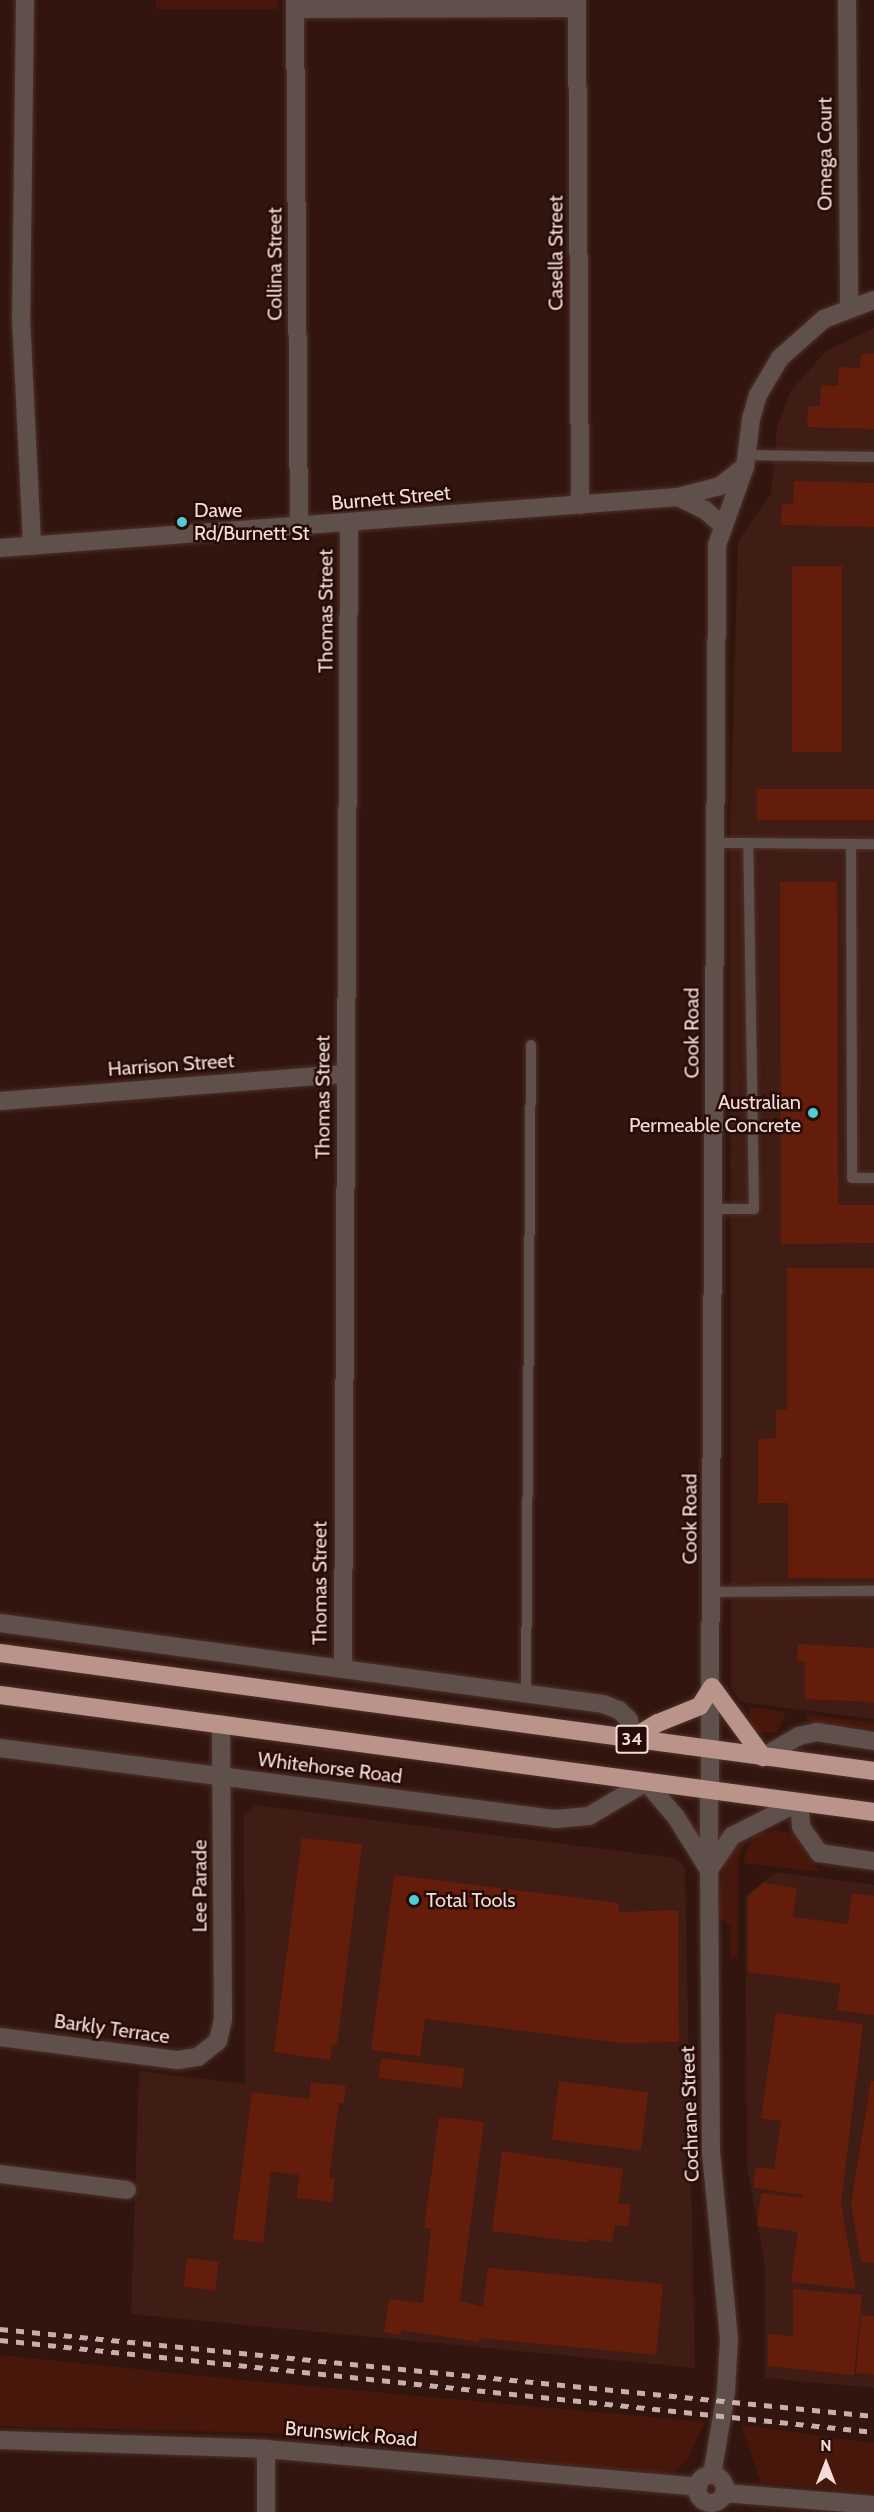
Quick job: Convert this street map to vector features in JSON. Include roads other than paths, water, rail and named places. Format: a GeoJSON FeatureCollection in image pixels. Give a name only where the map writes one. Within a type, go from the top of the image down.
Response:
{"type":"FeatureCollection","features":[{"type":"Feature","properties":{"kind":"highway","name":"34"},"geometry":{"type":"LineString","coordinates":[[0,1653],[874,1771]]}},
{"type":"Feature","properties":{"kind":"highway"},"geometry":{"type":"LineString","coordinates":[[631,1739],[657,1722],[700,1706],[712,1687],[763,1757]]}},
{"type":"Feature","properties":{"kind":"highway","name":"Whitehorse Road"},"geometry":{"type":"LineString","coordinates":[[0,1695],[874,1812]]}},
{"type":"Feature","properties":{"kind":"street"},"geometry":{"type":"LineString","coordinates":[[25,0],[21,318],[32,546]]}},
{"type":"Feature","properties":{"kind":"street","name":"Omega Court"},"geometry":{"type":"LineString","coordinates":[[847,0],[849,307]]}},
{"type":"Feature","properties":{"kind":"street"},"geometry":{"type":"LineString","coordinates":[[295,4],[577,4]]}},
{"type":"Feature","properties":{"kind":"street","name":"Collina Street"},"geometry":{"type":"LineString","coordinates":[[295,4],[299,528]]}},
{"type":"Feature","properties":{"kind":"street","name":"Casella Street"},"geometry":{"type":"LineString","coordinates":[[577,4],[580,505]]}},
{"type":"Feature","properties":{"kind":"street","name":"Cook Road"},"geometry":{"type":"LineString","coordinates":[[711,1749],[717,545],[745,461],[759,395],[780,358],[804,334],[849,307],[874,300]]}},
{"type":"Feature","properties":{"kind":"street","name":"Burnett Street"},"geometry":{"type":"LineString","coordinates":[[0,548],[299,528],[678,497],[720,486],[745,461]]}},
{"type":"Feature","properties":{"kind":"street"},"geometry":{"type":"LineString","coordinates":[[678,497],[705,510],[722,525]]}},
{"type":"Feature","properties":{"kind":"street","name":"Thomas Street"},"geometry":{"type":"LineString","coordinates":[[343,1669],[349,524]]}},
{"type":"Feature","properties":{"kind":"street","name":"Harrison Street"},"geometry":{"type":"LineString","coordinates":[[0,1101],[345,1074]]}},
{"type":"Feature","properties":{"kind":"street"},"geometry":{"type":"LineString","coordinates":[[0,1623],[603,1704],[619,1710],[629,1720],[631,1739]]}},
{"type":"Feature","properties":{"kind":"street","name":"Lee Parade"},"geometry":{"type":"LineString","coordinates":[[214,2046],[223,2019],[221,1724]]}},
{"type":"Feature","properties":{"kind":"street"},"geometry":{"type":"LineString","coordinates":[[763,1757],[799,1736],[817,1732],[874,1741]]}},
{"type":"Feature","properties":{"kind":"street","name":"Whitehorse Road"},"geometry":{"type":"LineString","coordinates":[[0,1748],[223,1778],[574,1820],[589,1816],[646,1782]]}},
{"type":"Feature","properties":{"kind":"street","name":"Cochrane Street"},"geometry":{"type":"LineString","coordinates":[[710,2499],[723,2481],[712,2475],[721,2434],[729,2339],[711,2153],[709,1870],[711,1749]]}},
{"type":"Feature","properties":{"kind":"street"},"geometry":{"type":"LineString","coordinates":[[646,1782],[676,1817],[709,1870],[732,1836],[800,1802],[801,1827],[819,1853],[874,1861]]}},
{"type":"Feature","properties":{"kind":"street","name":"Barkly Terrace"},"geometry":{"type":"LineString","coordinates":[[0,2037],[178,2060],[198,2057],[214,2046]]}},
{"type":"Feature","properties":{"kind":"street"},"geometry":{"type":"LineString","coordinates":[[0,2174],[127,2190]]}},
{"type":"Feature","properties":{"kind":"street","name":"Brunswick Road"},"geometry":{"type":"LineString","coordinates":[[0,2440],[266,2449],[710,2499],[874,2505]]}},
{"type":"Feature","properties":{"kind":"street"},"geometry":{"type":"LineString","coordinates":[[266,2449],[266,2512]]}},
{"type":"Feature","properties":{"kind":"lane"},"geometry":{"type":"LineString","coordinates":[[745,461],[874,457]]}},
{"type":"Feature","properties":{"kind":"lane"},"geometry":{"type":"LineString","coordinates":[[715,843],[874,844]]}},
{"type":"Feature","properties":{"kind":"lane"},"geometry":{"type":"LineString","coordinates":[[713,1209],[754,1209],[748,843]]}},
{"type":"Feature","properties":{"kind":"lane"},"geometry":{"type":"LineString","coordinates":[[851,844],[852,1178],[874,1178]]}},
{"type":"Feature","properties":{"kind":"lane"},"geometry":{"type":"LineString","coordinates":[[526,1694],[531,1045]]}},
{"type":"Feature","properties":{"kind":"lane"},"geometry":{"type":"LineString","coordinates":[[713,1592],[874,1591]]}},
{"type":"Feature","properties":{"kind":"railway"},"geometry":{"type":"LineString","coordinates":[[0,2329],[874,2416]]}},
{"type":"Feature","properties":{"kind":"railway"},"geometry":{"type":"LineString","coordinates":[[0,2340],[874,2432]]}},
{"type":"Feature","properties":{"kind":"place","name":"Dawe Rd/Burnett St"},"geometry":{"type":"Point","coordinates":[182,522]}},
{"type":"Feature","properties":{"kind":"place","name":"Australian Permeable Concrete"},"geometry":{"type":"Point","coordinates":[813,1113]}},
{"type":"Feature","properties":{"kind":"place","name":"Total Tools"},"geometry":{"type":"Point","coordinates":[414,1900]}}]}
